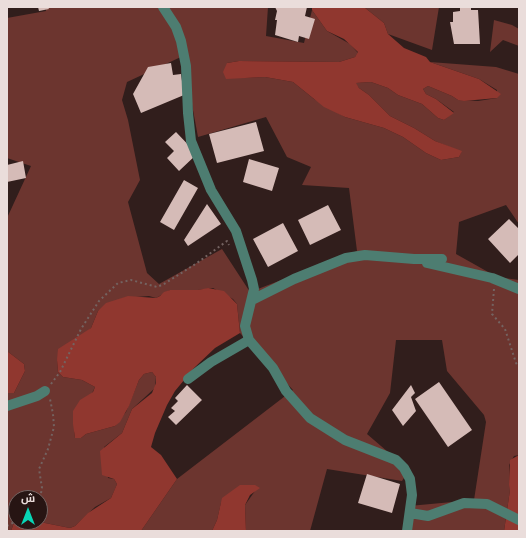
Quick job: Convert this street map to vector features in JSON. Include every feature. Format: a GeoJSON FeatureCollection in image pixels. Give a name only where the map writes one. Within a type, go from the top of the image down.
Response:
{"type":"FeatureCollection","features":[{"type":"Feature","properties":{"kind":"street"},"geometry":{"type":"LineString","coordinates":[[163,7],[176,27],[181,41],[186,66],[191,141],[211,190],[236,231],[252,280],[254,289],[245,326],[249,340],[273,368],[286,390],[310,418],[345,440],[396,460],[404,468],[410,479],[412,495],[407,531]]}},
{"type":"Feature","properties":{"kind":"street"},"geometry":{"type":"LineString","coordinates":[[252,300],[294,279],[346,258],[365,255],[414,259],[442,259]]}},
{"type":"Feature","properties":{"kind":"street"},"geometry":{"type":"LineString","coordinates":[[414,259],[495,280],[519,289]]}},
{"type":"Feature","properties":{"kind":"street"},"geometry":{"type":"LineString","coordinates":[[188,379],[211,362],[249,340]]}},
{"type":"Feature","properties":{"kind":"street"},"geometry":{"type":"LineString","coordinates":[[7,406],[37,396],[46,391]]}},
{"type":"Feature","properties":{"kind":"street"},"geometry":{"type":"LineString","coordinates":[[410,513],[428,516],[464,503],[487,504],[519,520]]}},
{"type":"Feature","properties":{"kind":"path"},"geometry":{"type":"LineString","coordinates":[[42,490],[39,469],[48,449],[54,427],[53,414],[46,391],[60,372],[81,328],[99,301],[118,283],[131,280],[157,287],[197,263],[227,241],[230,246]]}},
{"type":"Feature","properties":{"kind":"path"},"geometry":{"type":"LineString","coordinates":[[495,280],[492,314],[505,329],[516,363],[519,367]]}},
{"type":"Feature","properties":{"kind":"shaded area"},"geometry":{"type":"Polygon","coordinates":[[[46,7],[268,7],[266,36],[304,43],[312,10],[327,31],[350,44],[358,53],[355,57],[339,62],[239,61],[227,63],[243,78],[265,77],[293,82],[314,99],[345,117],[384,128],[403,137],[426,153],[441,160],[459,157],[461,152],[435,141],[390,116],[355,83],[371,82],[388,88],[398,95],[422,104],[438,118],[444,120],[454,112],[436,99],[426,94],[423,89],[428,86],[458,100],[478,101],[497,98],[497,90],[479,79],[430,62],[496,67],[519,74],[519,224],[506,205],[459,222],[456,254],[497,277],[519,280],[519,455],[514,456],[509,465],[510,490],[504,531],[407,531],[409,506],[474,500],[486,422],[484,415],[447,371],[442,340],[396,340],[390,393],[367,434],[409,470],[402,481],[327,469],[310,531],[246,531],[245,505],[255,491],[247,485],[221,503],[217,520],[212,531],[141,531],[177,479],[293,390],[240,333],[237,304],[233,299],[213,288],[198,290],[170,290],[156,298],[149,296],[123,298],[98,311],[91,328],[57,360],[58,372],[63,377],[82,380],[95,387],[74,431],[75,438],[81,438],[86,434],[115,426],[126,412],[139,380],[144,374],[152,372],[156,377],[155,388],[132,409],[122,433],[104,447],[108,478],[114,479],[117,484],[115,489],[111,498],[95,507],[75,526],[70,528],[48,524],[48,490],[8,490],[8,530],[11,530],[7,531],[7,393],[14,393],[25,371],[24,364],[7,351],[7,218],[31,166],[7,158],[7,18],[46,11],[46,7]],[[183,56],[127,82],[122,100],[128,120],[140,180],[128,202],[147,273],[159,284],[222,249],[250,292],[357,251],[349,188],[302,185],[311,167],[287,157],[266,117],[198,137],[183,56]]]}},
{"type":"Feature","properties":{"kind":"shaded area"},"geometry":{"type":"Polygon","coordinates":[[[312,7],[364,7],[384,23],[388,34],[404,48],[426,57],[430,62],[479,79],[501,94],[497,98],[464,101],[458,100],[428,86],[423,89],[426,94],[436,99],[454,113],[444,120],[438,118],[422,104],[398,95],[388,88],[371,82],[356,83],[359,88],[369,95],[390,116],[435,141],[462,151],[459,157],[441,160],[426,153],[403,137],[384,128],[345,117],[324,107],[293,82],[265,77],[226,79],[223,72],[227,63],[239,61],[339,62],[355,57],[358,52],[344,39],[327,31],[312,10],[312,7]]]}},
{"type":"Feature","properties":{"kind":"shaded area"},"geometry":{"type":"Polygon","coordinates":[[[364,7],[439,7],[432,50],[388,34],[384,23],[364,7]]]}},
{"type":"Feature","properties":{"kind":"shaded area"},"geometry":{"type":"Polygon","coordinates":[[[494,20],[512,25],[519,29],[519,46],[503,40],[490,52],[494,20]]]}},
{"type":"Feature","properties":{"kind":"shaded area"},"geometry":{"type":"Polygon","coordinates":[[[208,288],[224,291],[237,304],[240,333],[215,348],[194,368],[175,391],[167,405],[155,433],[151,447],[161,455],[177,479],[141,531],[11,531],[48,530],[48,524],[70,528],[75,526],[88,513],[111,498],[117,484],[114,479],[102,475],[100,451],[122,433],[132,409],[152,393],[156,383],[156,377],[152,372],[144,374],[139,380],[129,406],[120,422],[115,426],[86,434],[81,438],[75,438],[73,411],[80,400],[93,392],[95,387],[82,380],[63,377],[58,372],[58,349],[91,328],[98,311],[106,303],[128,296],[156,298],[164,292],[170,290],[198,290],[208,288]]]}},
{"type":"Feature","properties":{"kind":"shaded area"},"geometry":{"type":"Polygon","coordinates":[[[7,351],[24,364],[25,371],[14,393],[7,393],[7,351]]]}},
{"type":"Feature","properties":{"kind":"shaded area"},"geometry":{"type":"Polygon","coordinates":[[[519,455],[519,531],[504,531],[510,490],[510,460],[519,455]]]}},
{"type":"Feature","properties":{"kind":"shaded area"},"geometry":{"type":"Polygon","coordinates":[[[240,485],[255,485],[260,488],[250,495],[245,505],[246,531],[212,531],[217,520],[222,498],[240,485]]]}},
{"type":"Feature","properties":{"kind":"building"},"geometry":{"type":"Polygon","coordinates":[[[38,7],[48,7],[49,9],[39,11],[38,7]]]}},
{"type":"Feature","properties":{"kind":"building"},"geometry":{"type":"Polygon","coordinates":[[[275,7],[307,7],[305,16],[315,19],[309,39],[299,36],[298,42],[275,35],[277,20],[275,20],[277,11],[275,7]]]}},
{"type":"Feature","properties":{"kind":"building"},"geometry":{"type":"Polygon","coordinates":[[[471,7],[471,10],[478,10],[480,44],[454,44],[450,22],[453,22],[453,12],[460,11],[460,8],[471,7]]]}},
{"type":"Feature","properties":{"kind":"building"},"geometry":{"type":"Polygon","coordinates":[[[171,63],[173,75],[181,74],[184,95],[141,113],[133,94],[148,67],[171,63]]]}},
{"type":"Feature","properties":{"kind":"building"},"geometry":{"type":"Polygon","coordinates":[[[256,122],[264,151],[217,163],[209,134],[256,122]]]}},
{"type":"Feature","properties":{"kind":"building"},"geometry":{"type":"Polygon","coordinates":[[[176,132],[197,154],[179,171],[167,158],[174,151],[165,142],[176,132]]]}},
{"type":"Feature","properties":{"kind":"building"},"geometry":{"type":"Polygon","coordinates":[[[249,159],[279,168],[272,191],[243,182],[249,159]]]}},
{"type":"Feature","properties":{"kind":"building"},"geometry":{"type":"Polygon","coordinates":[[[23,161],[26,178],[7,182],[7,165],[23,161]]]}},
{"type":"Feature","properties":{"kind":"building"},"geometry":{"type":"Polygon","coordinates":[[[184,180],[198,188],[174,230],[160,222],[184,180]]]}},
{"type":"Feature","properties":{"kind":"building"},"geometry":{"type":"Polygon","coordinates":[[[207,204],[221,224],[188,246],[184,240],[207,204]]]}},
{"type":"Feature","properties":{"kind":"building"},"geometry":{"type":"Polygon","coordinates":[[[328,205],[341,230],[310,245],[298,220],[328,205]]]}},
{"type":"Feature","properties":{"kind":"building"},"geometry":{"type":"Polygon","coordinates":[[[509,219],[519,229],[519,254],[510,263],[488,239],[509,219]]]}},
{"type":"Feature","properties":{"kind":"building"},"geometry":{"type":"Polygon","coordinates":[[[283,223],[298,251],[268,267],[253,239],[283,223]]]}},
{"type":"Feature","properties":{"kind":"building"},"geometry":{"type":"Polygon","coordinates":[[[439,382],[472,430],[448,447],[415,399],[439,382]]]}},
{"type":"Feature","properties":{"kind":"building"},"geometry":{"type":"Polygon","coordinates":[[[187,385],[202,400],[176,425],[168,417],[175,411],[171,408],[178,401],[175,398],[187,385]]]}},
{"type":"Feature","properties":{"kind":"building"},"geometry":{"type":"Polygon","coordinates":[[[411,385],[415,393],[411,397],[416,411],[403,426],[392,410],[411,385]]]}},
{"type":"Feature","properties":{"kind":"building"},"geometry":{"type":"Polygon","coordinates":[[[367,474],[400,484],[392,513],[358,503],[367,474]]]}}]}
